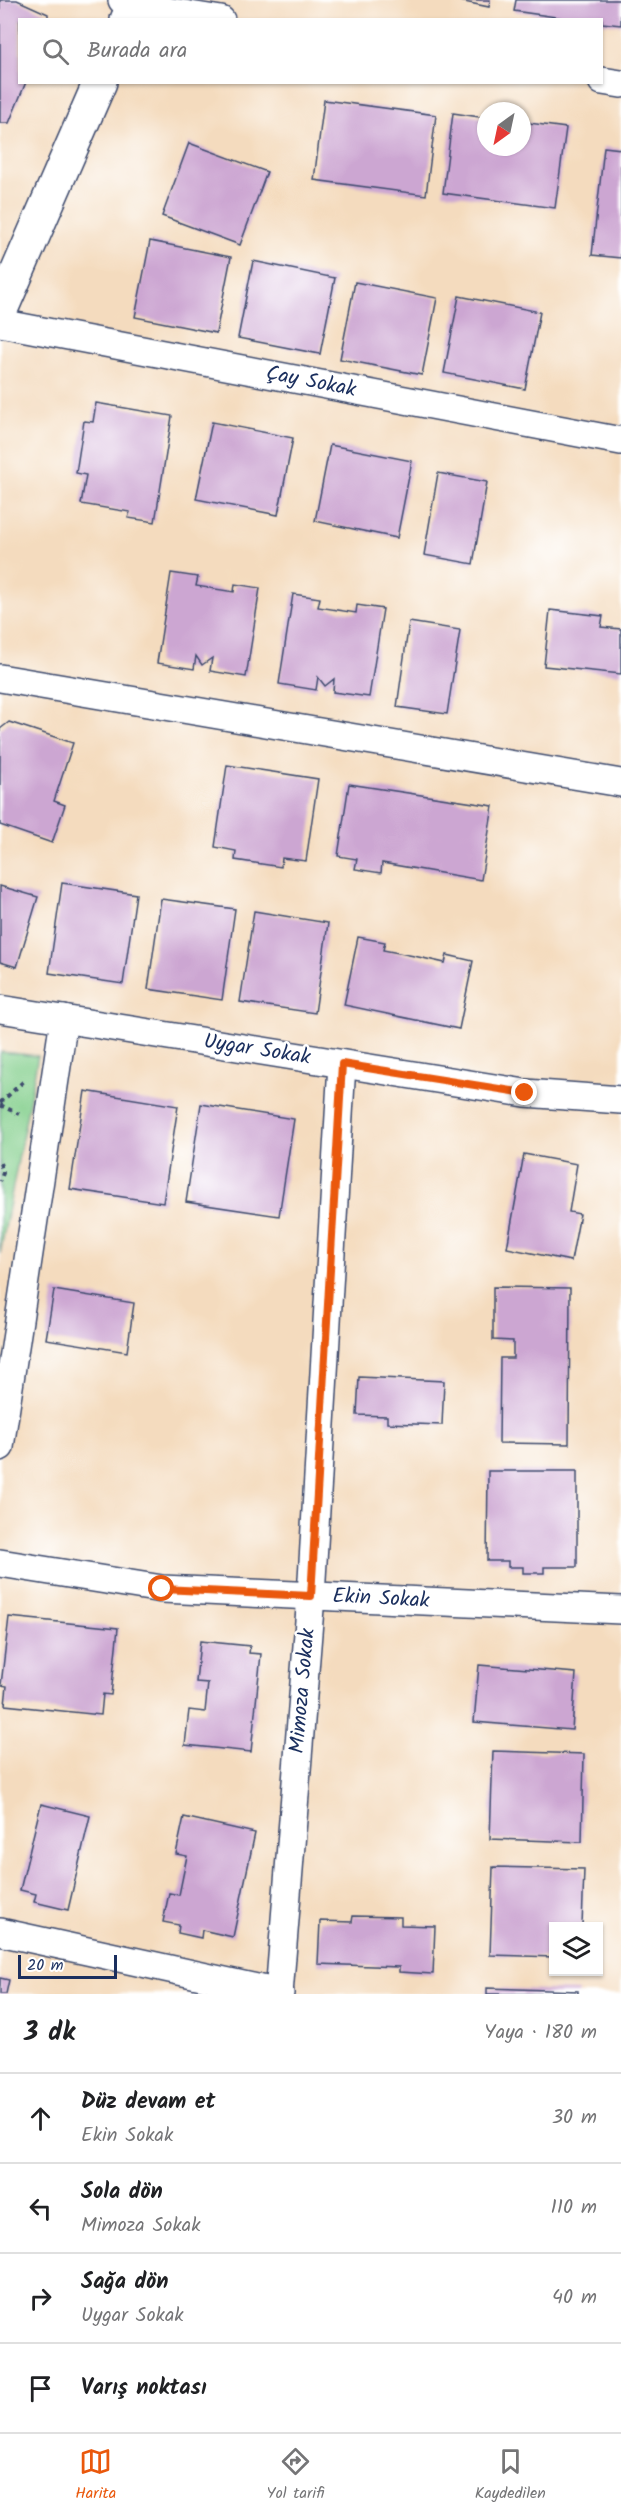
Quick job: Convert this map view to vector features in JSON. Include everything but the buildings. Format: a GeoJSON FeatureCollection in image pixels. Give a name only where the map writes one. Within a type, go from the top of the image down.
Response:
{"type":"FeatureCollection","features":[{"type":"Feature","properties":{"kind":"main road"},"geometry":{"type":"LineString","coordinates":[[0,312],[99,84]]}},
{"type":"Feature","properties":{"kind":"street"},"geometry":{"type":"LineString","coordinates":[[130,6],[208,18]]}},
{"type":"Feature","properties":{"kind":"street"},"geometry":{"type":"LineString","coordinates":[[603,81],[621,84]]}},
{"type":"Feature","properties":{"kind":"street","name":"Çay Sokak"},"geometry":{"type":"LineString","coordinates":[[0,323],[621,441]]}},
{"type":"Feature","properties":{"kind":"street"},"geometry":{"type":"LineString","coordinates":[[0,678],[621,783]]}},
{"type":"Feature","properties":{"kind":"street","name":"Uygar Sokak"},"geometry":{"type":"LineString","coordinates":[[0,1009],[525,1093],[621,1100]]}},
{"type":"Feature","properties":{"kind":"street"},"geometry":{"type":"LineString","coordinates":[[0,1447],[64,1019]]}},
{"type":"Feature","properties":{"kind":"street","name":"Mimoza Sokak"},"geometry":{"type":"LineString","coordinates":[[279,1994],[311,1596],[342,1064]]}},
{"type":"Feature","properties":{"kind":"street","name":"Ekin Sokak"},"geometry":{"type":"LineString","coordinates":[[0,1563],[162,1589],[621,1610]]}},
{"type":"Feature","properties":{"kind":"street"},"geometry":{"type":"LineString","coordinates":[[0,1932],[279,1994]]}},
{"type":"Feature","properties":{"kind":"path"},"geometry":{"type":"LineString","coordinates":[[0,1103],[26,1080]]}},
{"type":"Feature","properties":{"kind":"path"},"geometry":{"type":"LineString","coordinates":[[0,1163],[0,1182]]}},
{"type":"Feature","properties":{"kind":"green space"},"geometry":{"type":"Polygon","coordinates":[[[1,1052],[38,1056],[0,1254],[0,1055],[1,1052]]]}},
{"type":"Feature","properties":{"kind":"route"},"geometry":{"type":"LineString","coordinates":[[162,1589],[311,1596],[342,1064],[525,1093]]}}]}
